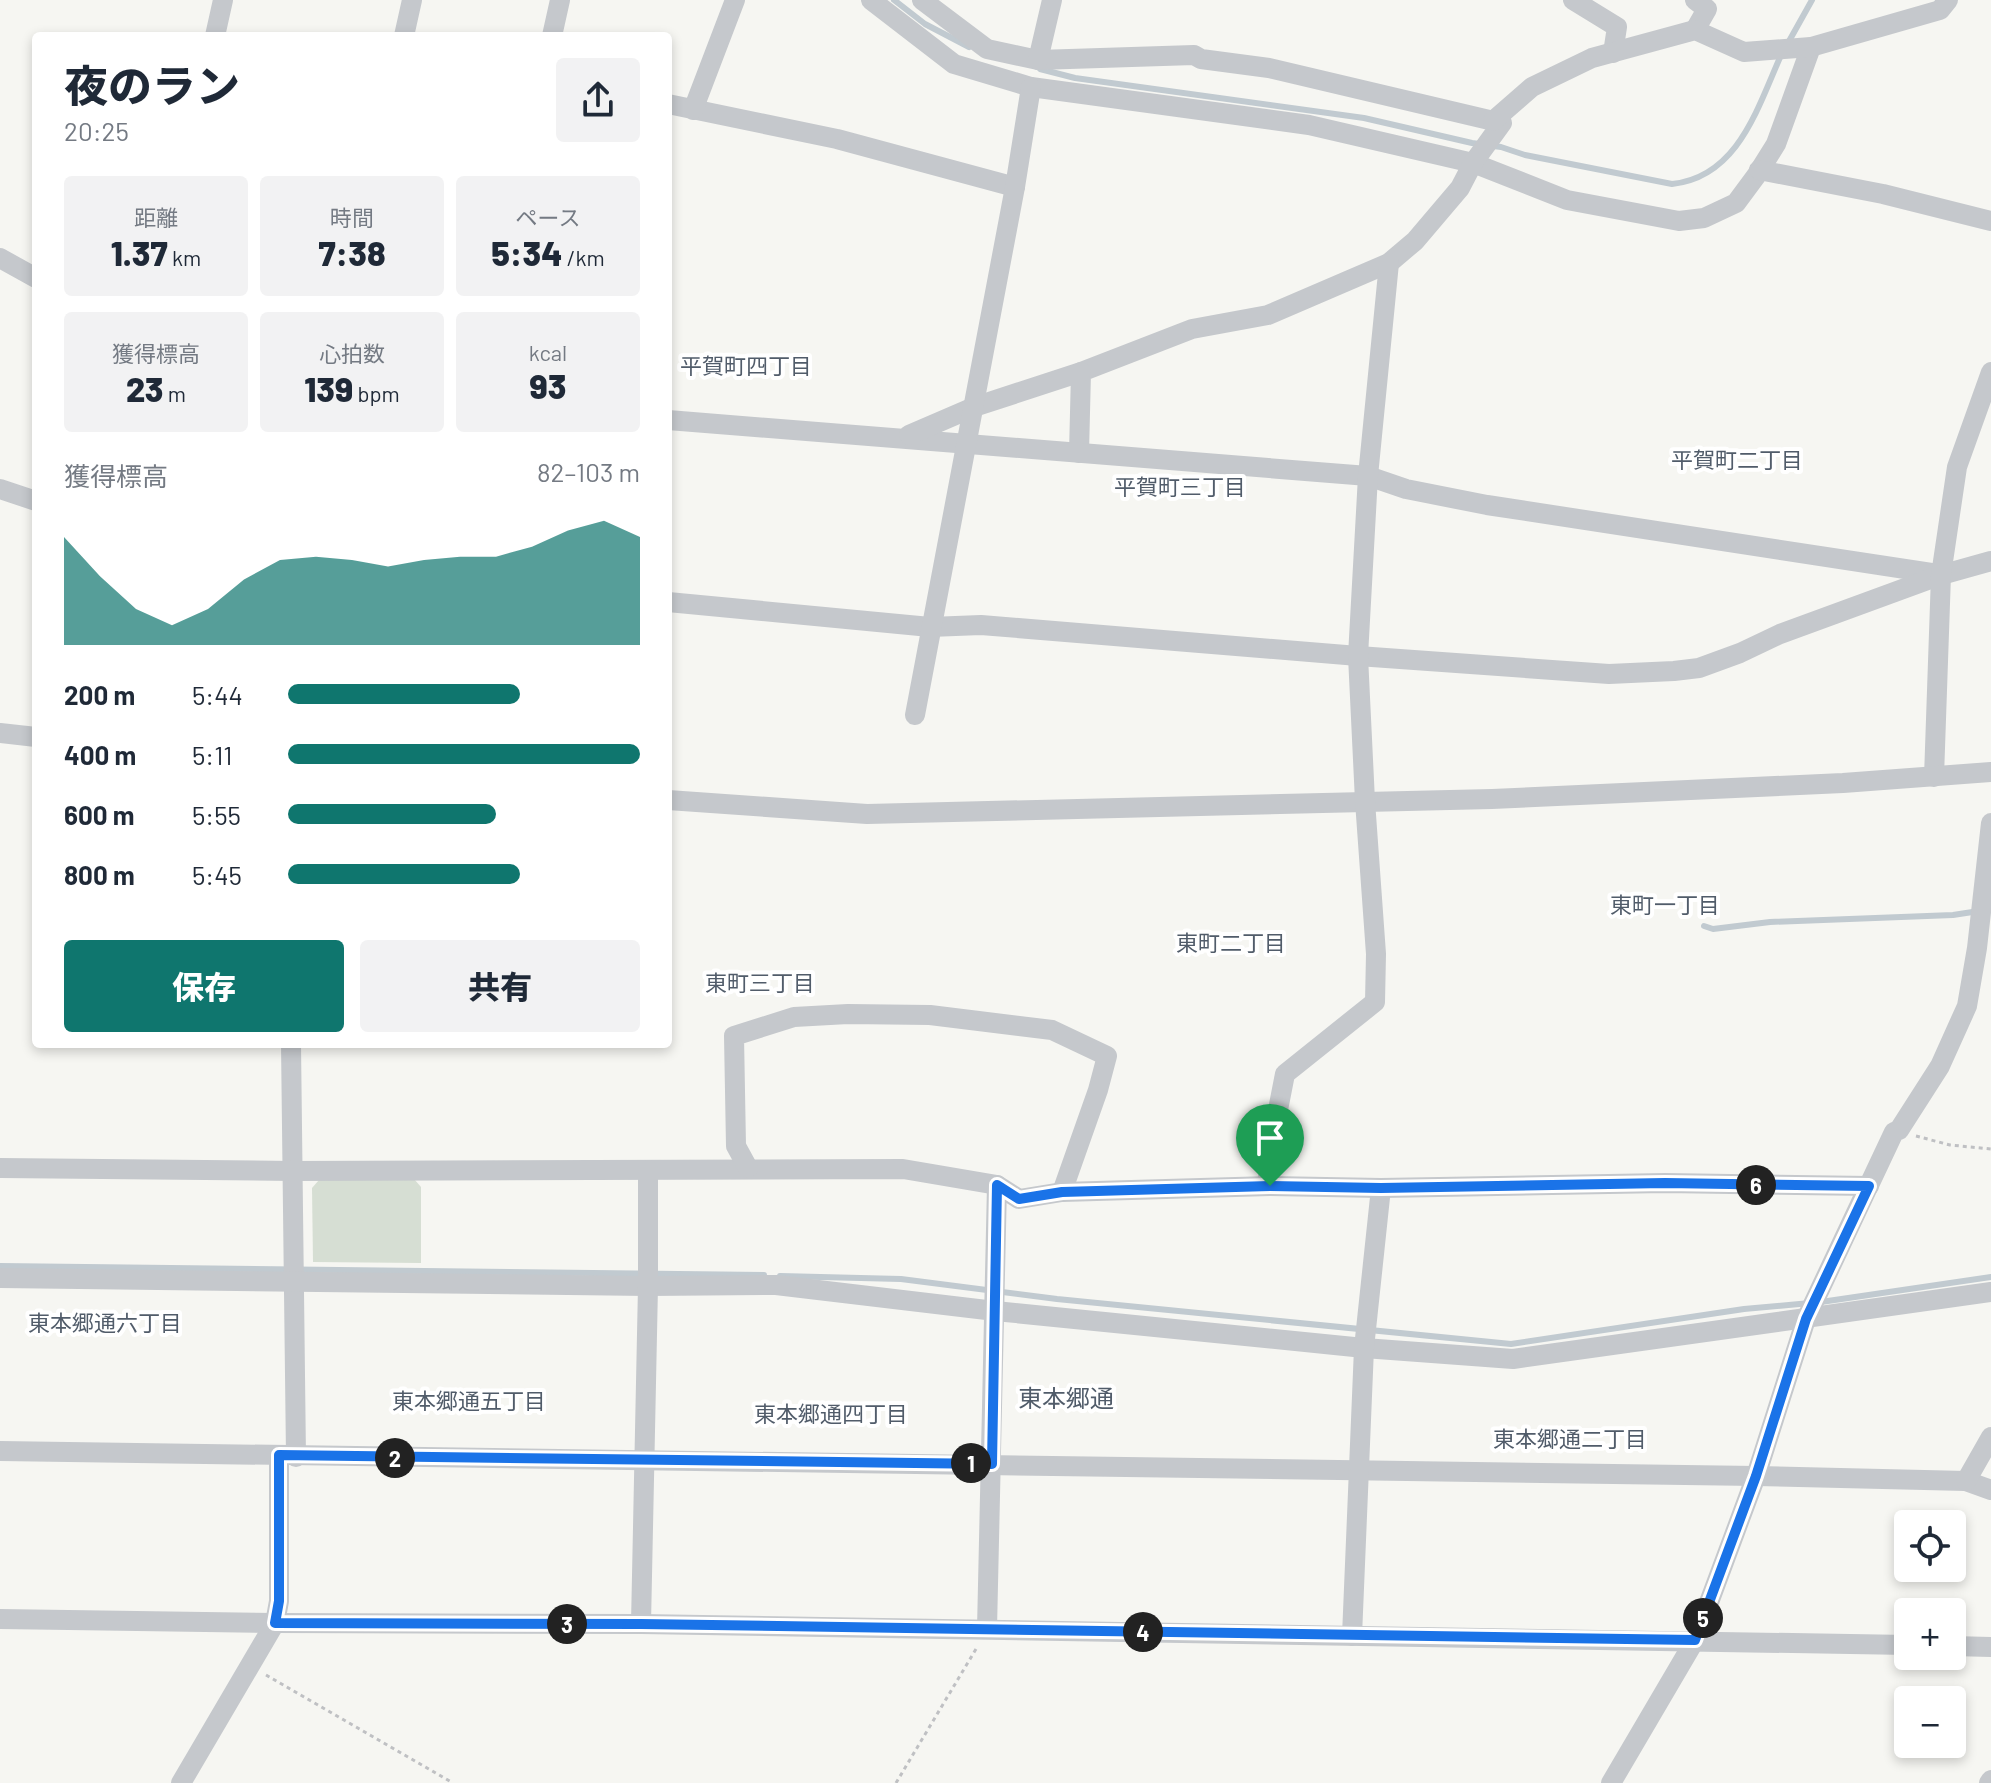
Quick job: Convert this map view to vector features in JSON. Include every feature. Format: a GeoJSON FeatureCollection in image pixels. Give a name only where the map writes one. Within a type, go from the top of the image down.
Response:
{"type":"FeatureCollection","features":[{"type":"Feature","properties":{"kind":"street"},"geometry":{"type":"LineString","coordinates":[[216,32],[223,0]]}},
{"type":"Feature","properties":{"kind":"street"},"geometry":{"type":"LineString","coordinates":[[405,32],[412,0]]}},
{"type":"Feature","properties":{"kind":"street"},"geometry":{"type":"LineString","coordinates":[[553,32],[560,0]]}},
{"type":"Feature","properties":{"kind":"street"},"geometry":{"type":"LineString","coordinates":[[693,110],[735,0]]}},
{"type":"Feature","properties":{"kind":"street"},"geometry":{"type":"LineString","coordinates":[[871,0],[954,64],[1031,87],[1309,125],[1473,163],[1567,200],[1679,221],[1704,218],[1736,203],[1776,144],[1811,47]]}},
{"type":"Feature","properties":{"kind":"street"},"geometry":{"type":"LineString","coordinates":[[905,437],[974,407],[1081,372],[1192,329],[1268,315],[1389,263],[1415,241],[1451,199],[1502,123],[1269,68],[1201,59],[1194,55],[1038,60],[987,49],[922,0]]}},
{"type":"Feature","properties":{"kind":"street"},"geometry":{"type":"LineString","coordinates":[[1038,60],[1052,0]]}},
{"type":"Feature","properties":{"kind":"street"},"geometry":{"type":"LineString","coordinates":[[1573,0],[1617,27],[1613,53]]}},
{"type":"Feature","properties":{"kind":"street"},"geometry":{"type":"LineString","coordinates":[[1493,121],[1532,87],[1592,58],[1695,30],[1744,52],[1811,47],[1940,10],[1948,0]]}},
{"type":"Feature","properties":{"kind":"street"},"geometry":{"type":"LineString","coordinates":[[1695,30],[1706,3]]}},
{"type":"Feature","properties":{"kind":"street"},"geometry":{"type":"LineString","coordinates":[[915,715],[1015,187],[1031,87]]}},
{"type":"Feature","properties":{"kind":"street"},"geometry":{"type":"LineString","coordinates":[[672,105],[837,139],[1015,187]]}},
{"type":"Feature","properties":{"kind":"street"},"geometry":{"type":"LineString","coordinates":[[1759,170],[1883,194],[1991,221]]}},
{"type":"Feature","properties":{"kind":"street"},"geometry":{"type":"LineString","coordinates":[[0,258],[32,276]]}},
{"type":"Feature","properties":{"kind":"street"},"geometry":{"type":"LineString","coordinates":[[1270,1186],[1268,1177],[1275,1153],[1275,1125],[1285,1074],[1375,1002],[1376,954],[1358,656],[1368,476],[1389,263]]}},
{"type":"Feature","properties":{"kind":"street"},"geometry":{"type":"LineString","coordinates":[[1079,453],[1081,372]]}},
{"type":"Feature","properties":{"kind":"street"},"geometry":{"type":"LineString","coordinates":[[1934,777],[1941,575],[1957,467],[1991,372]]}},
{"type":"Feature","properties":{"kind":"street"},"geometry":{"type":"LineString","coordinates":[[672,420],[1368,476],[1406,489],[1487,505],[1941,575]]}},
{"type":"Feature","properties":{"kind":"street"},"geometry":{"type":"LineString","coordinates":[[0,489],[32,500]]}},
{"type":"Feature","properties":{"kind":"street"},"geometry":{"type":"LineString","coordinates":[[672,602],[930,627],[981,625],[1609,674],[1699,668],[1780,634],[1941,575],[1991,561]]}},
{"type":"Feature","properties":{"kind":"street"},"geometry":{"type":"LineString","coordinates":[[0,733],[32,737]]}},
{"type":"Feature","properties":{"kind":"street"},"geometry":{"type":"LineString","coordinates":[[672,800],[867,814],[1508,798],[1991,772]]}},
{"type":"Feature","properties":{"kind":"street"},"geometry":{"type":"LineString","coordinates":[[1611,1783],[1695,1640],[1756,1476],[1807,1317],[1897,1131],[1940,1066],[1967,1006],[1991,823]]}},
{"type":"Feature","properties":{"kind":"street"},"geometry":{"type":"LineString","coordinates":[[748,1168],[736,1146],[734,1036],[794,1017],[930,1015],[1052,1030],[1107,1056],[1062,1192]]}},
{"type":"Feature","properties":{"kind":"street"},"geometry":{"type":"LineString","coordinates":[[181,1783],[275,1623],[279,1601],[288,1456],[293,1282],[291,1048]]}},
{"type":"Feature","properties":{"kind":"street"},"geometry":{"type":"LineString","coordinates":[[0,1168],[293,1171],[903,1169],[997,1185],[1019,1199],[1062,1192],[1270,1186],[1381,1188],[1665,1183],[1869,1186]]}},
{"type":"Feature","properties":{"kind":"street"},"geometry":{"type":"LineString","coordinates":[[641,1624],[648,1170]]}},
{"type":"Feature","properties":{"kind":"street"},"geometry":{"type":"LineString","coordinates":[[987,1629],[997,1185]]}},
{"type":"Feature","properties":{"kind":"street"},"geometry":{"type":"LineString","coordinates":[[1352,1636],[1364,1348],[1381,1188]]}},
{"type":"Feature","properties":{"kind":"street"},"geometry":{"type":"LineString","coordinates":[[0,1278],[776,1285],[995,1311],[1364,1348],[1513,1359],[1991,1292]]}},
{"type":"Feature","properties":{"kind":"street"},"geometry":{"type":"LineString","coordinates":[[1966,1481],[1991,1437]]}},
{"type":"Feature","properties":{"kind":"street"},"geometry":{"type":"LineString","coordinates":[[0,1451],[1756,1476],[1966,1481],[1991,1490]]}},
{"type":"Feature","properties":{"kind":"street"},"geometry":{"type":"LineString","coordinates":[[0,1619],[641,1624],[1894,1645]]}},
{"type":"Feature","properties":{"kind":"street"},"geometry":{"type":"LineString","coordinates":[[1966,1646],[1991,1647]]}},
{"type":"Feature","properties":{"kind":"path"},"geometry":{"type":"LineString","coordinates":[[1897,1131],[1950,1145],[1991,1149]]}},
{"type":"Feature","properties":{"kind":"path"},"geometry":{"type":"LineString","coordinates":[[896,1783],[987,1629]]}},
{"type":"Feature","properties":{"kind":"path"},"geometry":{"type":"LineString","coordinates":[[250,1666],[453,1783]]}},
{"type":"Feature","properties":{"kind":"shaded area"},"geometry":{"type":"Polygon","coordinates":[[[414,1179],[421,1187],[421,1263],[313,1262],[312,1188],[319,1180],[414,1179]]]}},
{"type":"Feature","properties":{"kind":"waterway"},"geometry":{"type":"LineString","coordinates":[[894,0],[925,24],[969,47]]}},
{"type":"Feature","properties":{"kind":"waterway"},"geometry":{"type":"LineString","coordinates":[[1788,43],[1812,0]]}},
{"type":"Feature","properties":{"kind":"waterway"},"geometry":{"type":"LineString","coordinates":[[1040,69],[1075,78],[1364,118],[1501,147],[1525,155],[1672,184],[1695,179],[1714,168],[1730,153],[1754,116],[1782,53]]}},
{"type":"Feature","properties":{"kind":"waterway"},"geometry":{"type":"LineString","coordinates":[[1704,926],[1713,929],[1770,922],[1953,915],[1979,911]]}},
{"type":"Feature","properties":{"kind":"waterway"},"geometry":{"type":"LineString","coordinates":[[0,1266],[764,1275]]}},
{"type":"Feature","properties":{"kind":"waterway"},"geometry":{"type":"LineString","coordinates":[[780,1276],[901,1279],[1057,1299],[1511,1344],[1744,1309],[1810,1303]]}},
{"type":"Feature","properties":{"kind":"waterway"},"geometry":{"type":"LineString","coordinates":[[1821,1302],[1991,1277]]}},
{"type":"Feature","properties":{"kind":"district","name":"平賀町四丁目"},"geometry":{"type":"Point","coordinates":[746,366]}},
{"type":"Feature","properties":{"kind":"district","name":"平賀町二丁目"},"geometry":{"type":"Point","coordinates":[1737,460]}},
{"type":"Feature","properties":{"kind":"district","name":"平賀町三丁目"},"geometry":{"type":"Point","coordinates":[1180,487]}},
{"type":"Feature","properties":{"kind":"district","name":"東町一丁目"},"geometry":{"type":"Point","coordinates":[1665,905]}},
{"type":"Feature","properties":{"kind":"district","name":"東町二丁目"},"geometry":{"type":"Point","coordinates":[1231,943]}},
{"type":"Feature","properties":{"kind":"district","name":"東町三丁目"},"geometry":{"type":"Point","coordinates":[760,983]}},
{"type":"Feature","properties":{"kind":"district","name":"東本郷通六丁目"},"geometry":{"type":"Point","coordinates":[105,1323]}},
{"type":"Feature","properties":{"kind":"district","name":"東本郷通"},"geometry":{"type":"Point","coordinates":[1066,1399]}},
{"type":"Feature","properties":{"kind":"district","name":"東本郷通五丁目"},"geometry":{"type":"Point","coordinates":[469,1401]}},
{"type":"Feature","properties":{"kind":"district","name":"東本郷通四丁目"},"geometry":{"type":"Point","coordinates":[831,1414]}},
{"type":"Feature","properties":{"kind":"district","name":"東本郷通二丁目"},"geometry":{"type":"Point","coordinates":[1570,1439]}},
{"type":"Feature","properties":{"kind":"route"},"geometry":{"type":"LineString","coordinates":[[1665,1183],[1869,1186],[1806,1319],[1756,1476],[1695,1640],[641,1624],[275,1623],[279,1601],[279,1455],[992,1464],[997,1185],[1019,1199],[1062,1192],[1270,1186],[1381,1188],[1665,1183]]}}]}
